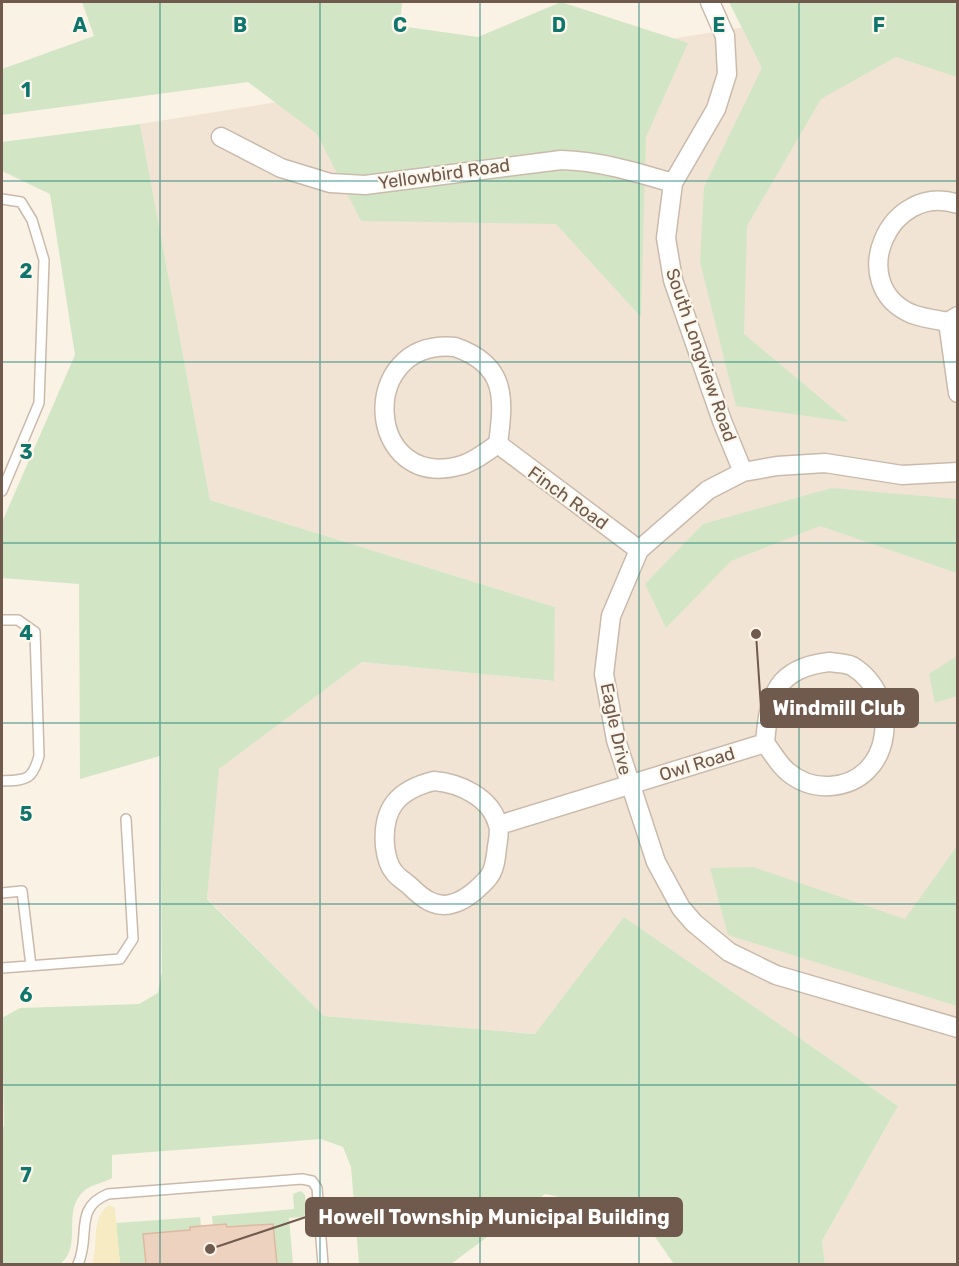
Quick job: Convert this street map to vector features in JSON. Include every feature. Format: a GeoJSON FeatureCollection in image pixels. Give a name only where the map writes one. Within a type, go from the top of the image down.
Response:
{"type":"FeatureCollection","features":[{"type":"Feature","properties":{"kind":"street","name":"South Longview Road"},"geometry":{"type":"LineString","coordinates":[[710,2],[725,36],[727,74],[716,109],[673,183],[666,238],[673,280],[722,421],[743,472]]}},
{"type":"Feature","properties":{"kind":"street","name":"Yellowbird Road"},"geometry":{"type":"LineString","coordinates":[[221,137],[281,168],[330,183],[365,185],[561,160],[587,161],[623,168],[673,183]]}},
{"type":"Feature","properties":{"kind":"street"},"geometry":{"type":"LineString","coordinates":[[957,204],[933,201],[904,213],[884,236],[878,253],[882,284],[895,302],[912,314],[953,319],[957,393]]}},
{"type":"Feature","properties":{"kind":"street"},"geometry":{"type":"LineString","coordinates":[[447,346],[472,353],[484,362],[496,377],[502,396],[498,444],[464,465],[433,469],[414,463],[400,454],[385,427],[383,411],[389,381],[416,352],[447,346]]}},
{"type":"Feature","properties":{"kind":"street","name":"Finch Road"},"geometry":{"type":"LineString","coordinates":[[498,444],[639,550]]}},
{"type":"Feature","properties":{"kind":"street","name":"Eagle Drive"},"geometry":{"type":"LineString","coordinates":[[957,472],[902,475],[825,463],[777,466],[743,472],[708,490],[639,550],[611,616],[604,674],[615,740],[628,785],[656,862],[681,908],[711,939],[729,952],[776,975],[957,1028]]}},
{"type":"Feature","properties":{"kind":"street"},"geometry":{"type":"LineString","coordinates":[[829,662],[850,665],[875,688],[880,699],[886,723],[883,744],[876,760],[858,778],[840,785],[820,787],[802,782],[786,771],[765,743],[768,709],[772,698],[783,681],[810,664],[829,662]]}},
{"type":"Feature","properties":{"kind":"street","name":"Owl Road"},"geometry":{"type":"LineString","coordinates":[[499,825],[765,743]]}},
{"type":"Feature","properties":{"kind":"street"},"geometry":{"type":"LineString","coordinates":[[434,781],[449,782],[469,790],[489,807],[499,825],[496,859],[492,872],[467,897],[451,904],[436,904],[422,898],[393,872],[386,858],[384,834],[389,809],[414,786],[434,781]]}},
{"type":"Feature","properties":{"kind":"lane"},"geometry":{"type":"LineString","coordinates":[[2,199],[21,202],[32,220],[44,260],[39,403],[2,491]]}},
{"type":"Feature","properties":{"kind":"lane"},"geometry":{"type":"LineString","coordinates":[[2,620],[18,620],[35,632],[39,756],[35,772],[25,780],[2,781]]}},
{"type":"Feature","properties":{"kind":"lane"},"geometry":{"type":"LineString","coordinates":[[2,968],[120,959],[133,939],[126,819]]}},
{"type":"Feature","properties":{"kind":"lane"},"geometry":{"type":"LineString","coordinates":[[2,893],[22,891],[32,966]]}},
{"type":"Feature","properties":{"kind":"lane"},"geometry":{"type":"LineString","coordinates":[[78,1264],[85,1240],[85,1215],[93,1201],[108,1194],[302,1179],[312,1181],[316,1188],[323,1264]]}},
{"type":"Feature","properties":{"kind":"shaded area"},"geometry":{"type":"Polygon","coordinates":[[[902,2],[957,2],[957,1264],[825,1264],[822,1241],[898,1106],[624,917],[536,1034],[324,1016],[207,898],[218,769],[362,662],[553,681],[555,607],[210,500],[140,124],[902,2]]]}},
{"type":"Feature","properties":{"kind":"green space"},"geometry":{"type":"Polygon","coordinates":[[[82,2],[402,2],[400,26],[478,37],[561,2],[688,43],[646,137],[641,317],[556,224],[361,221],[317,134],[248,82],[2,115],[2,69],[94,36],[82,2]]]}},
{"type":"Feature","properties":{"kind":"green space"},"geometry":{"type":"Polygon","coordinates":[[[729,2],[957,2],[957,77],[896,57],[821,99],[747,226],[744,334],[849,422],[736,406],[700,262],[704,187],[762,68],[729,2]]]}},
{"type":"Feature","properties":{"kind":"green space"},"geometry":{"type":"Polygon","coordinates":[[[140,124],[210,500],[555,607],[554,681],[362,662],[219,769],[207,899],[324,1016],[535,1034],[624,917],[898,1106],[822,1241],[825,1264],[674,1264],[639,1214],[545,1194],[451,1264],[359,1264],[351,1167],[343,1147],[321,1139],[112,1155],[112,1178],[88,1188],[78,1198],[72,1218],[71,1248],[67,1257],[60,1264],[2,1264],[2,1127],[4,1126],[2,1018],[20,1008],[139,1004],[158,993],[162,972],[160,756],[80,779],[79,584],[2,578],[2,522],[75,355],[50,194],[2,171],[2,142],[140,124]]]}},
{"type":"Feature","properties":{"kind":"green space"},"geometry":{"type":"Polygon","coordinates":[[[832,488],[957,499],[957,573],[820,526],[731,561],[666,628],[645,584],[703,524],[832,488]]]}},
{"type":"Feature","properties":{"kind":"green space"},"geometry":{"type":"Polygon","coordinates":[[[957,656],[957,696],[935,703],[929,674],[957,656]]]}},
{"type":"Feature","properties":{"kind":"green space"},"geometry":{"type":"Polygon","coordinates":[[[957,846],[957,1006],[728,935],[710,868],[753,867],[905,919],[957,846]]]}},
{"type":"Feature","properties":{"kind":"green space"},"geometry":{"type":"Polygon","coordinates":[[[301,1191],[305,1195],[306,1213],[303,1217],[289,1218],[293,1264],[277,1264],[273,1224],[227,1227],[226,1224],[213,1225],[212,1216],[294,1209],[293,1194],[301,1191]]]}},
{"type":"Feature","properties":{"kind":"green space"},"geometry":{"type":"Polygon","coordinates":[[[200,1217],[201,1226],[190,1227],[190,1230],[144,1234],[146,1264],[120,1264],[116,1223],[200,1217]]]}},
{"type":"Feature","properties":{"kind":"sand"},"geometry":{"type":"Polygon","coordinates":[[[109,1205],[115,1208],[120,1264],[92,1264],[99,1217],[109,1205]]]}},
{"type":"Feature","properties":{"kind":"building"},"geometry":{"type":"Polygon","coordinates":[[[226,1224],[227,1227],[273,1224],[277,1264],[146,1264],[143,1234],[226,1224]]]}},
{"type":"Feature","properties":{"kind":"place","name":"Windmill Club"},"geometry":{"type":"Point","coordinates":[756,634]}},
{"type":"Feature","properties":{"kind":"place","name":"Howell Township Municipal Building"},"geometry":{"type":"Point","coordinates":[210,1249]}}]}
